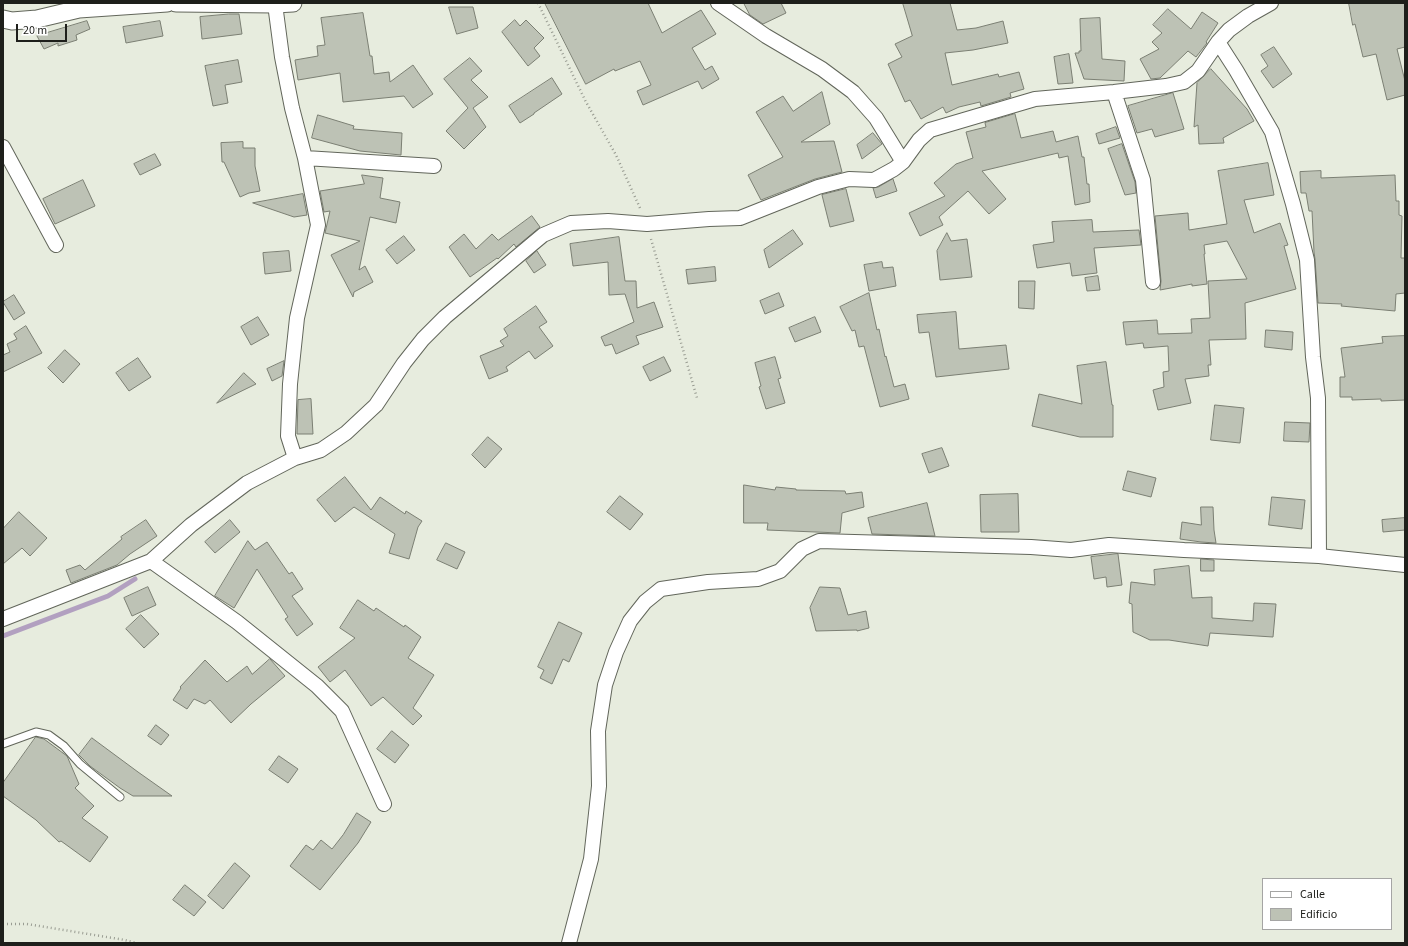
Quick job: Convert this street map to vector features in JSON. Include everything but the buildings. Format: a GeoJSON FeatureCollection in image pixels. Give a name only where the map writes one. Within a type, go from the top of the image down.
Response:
{"type":"FeatureCollection","features":[{"type":"Feature","properties":{"kind":"street"},"geometry":{"type":"LineString","coordinates":[[3,19],[12,21],[36,19],[79,9],[167,3]]}},
{"type":"Feature","properties":{"kind":"street"},"geometry":{"type":"LineString","coordinates":[[176,3],[293,3]]}},
{"type":"Feature","properties":{"kind":"street"},"geometry":{"type":"LineString","coordinates":[[718,3],[766,36],[822,69],[853,92],[876,118],[903,162]]}},
{"type":"Feature","properties":{"kind":"street"},"geometry":{"type":"LineString","coordinates":[[3,619],[151,561],[191,525],[247,483],[296,458],[321,450],[346,433],[376,405],[404,363],[423,339],[444,317],[543,235],[571,223],[608,221],[646,224],[740,218],[818,187],[849,179],[874,180],[894,169],[903,162],[919,140],[930,130],[1034,99],[1114,92],[1166,86],[1184,82],[1198,71],[1218,42],[1229,30],[1248,16],[1271,3]]}},
{"type":"Feature","properties":{"kind":"street"},"geometry":{"type":"LineString","coordinates":[[275,4],[282,56],[292,108],[305,158],[318,225],[297,318],[290,384],[288,436],[296,458]]}},
{"type":"Feature","properties":{"kind":"street"},"geometry":{"type":"LineString","coordinates":[[1218,42],[1272,132],[1294,204],[1307,260],[1313,358],[1318,398],[1319,556]]}},
{"type":"Feature","properties":{"kind":"street"},"geometry":{"type":"LineString","coordinates":[[1114,92],[1143,180],[1153,282]]}},
{"type":"Feature","properties":{"kind":"street"},"geometry":{"type":"LineString","coordinates":[[3,147],[56,245]]}},
{"type":"Feature","properties":{"kind":"street"},"geometry":{"type":"LineString","coordinates":[[305,158],[434,166]]}},
{"type":"Feature","properties":{"kind":"street"},"geometry":{"type":"LineString","coordinates":[[569,943],[591,859],[599,786],[598,731],[605,685],[616,652],[630,621],[645,602],[661,589],[708,582],[758,579],[780,571],[802,549],[819,542],[1031,547],[1071,550],[1109,545],[1319,556],[1405,565]]}},
{"type":"Feature","properties":{"kind":"street"},"geometry":{"type":"LineString","coordinates":[[151,561],[237,622],[317,686],[342,711],[384,804]]}},
{"type":"Feature","properties":{"kind":"lane"},"geometry":{"type":"LineString","coordinates":[[3,744],[36,732],[49,735],[64,746],[80,764],[120,797]]}},
{"type":"Feature","properties":{"kind":"path"},"geometry":{"type":"LineString","coordinates":[[538,3],[586,102],[616,155],[646,224],[697,398]]}},
{"type":"Feature","properties":{"kind":"path"},"geometry":{"type":"LineString","coordinates":[[3,924],[27,924],[136,943]]}},
{"type":"Feature","properties":{"kind":"waterway"},"geometry":{"type":"LineString","coordinates":[[3,636],[108,596],[135,579]]}}]}
